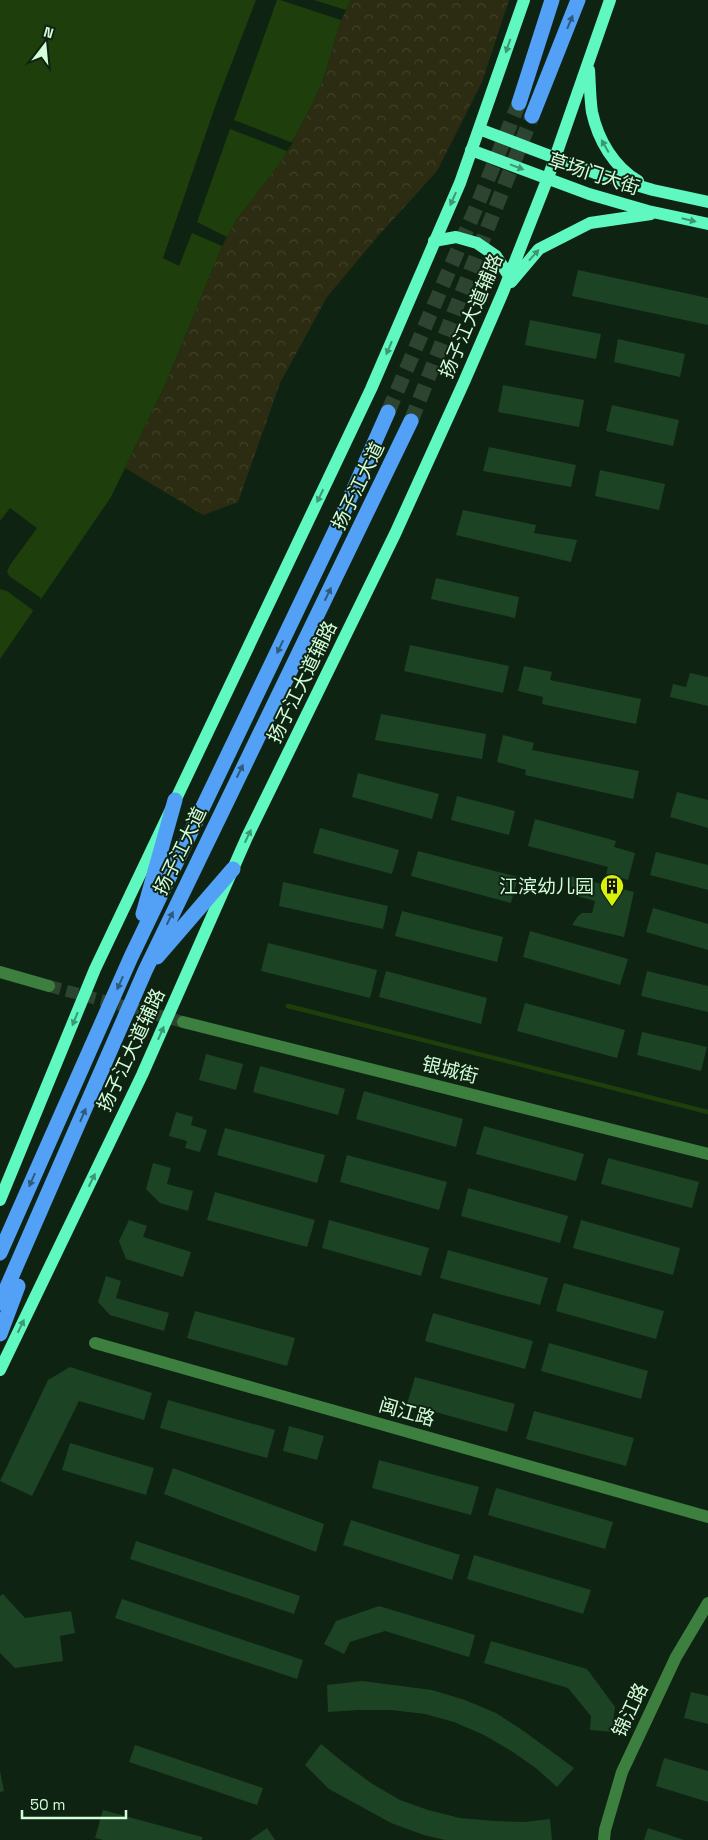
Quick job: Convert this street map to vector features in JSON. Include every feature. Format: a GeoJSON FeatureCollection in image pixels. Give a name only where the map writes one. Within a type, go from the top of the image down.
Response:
{"type":"FeatureCollection","features":[{"type":"Feature","properties":{"kind":"highway"},"geometry":{"type":"LineString","coordinates":[[519,103],[552,0]]}},
{"type":"Feature","properties":{"kind":"highway"},"geometry":{"type":"LineString","coordinates":[[532,116],[578,0]]}},
{"type":"Feature","properties":{"kind":"highway","name":"扬子江大道"},"geometry":{"type":"LineString","coordinates":[[0,1253],[131,957],[337,527],[388,412]]}},
{"type":"Feature","properties":{"kind":"highway","name":"扬子江大道"},"geometry":{"type":"LineString","coordinates":[[0,1303],[145,971],[411,422]]}},
{"type":"Feature","properties":{"kind":"highway"},"geometry":{"type":"LineString","coordinates":[[131,957],[175,800]]}},
{"type":"Feature","properties":{"kind":"highway"},"geometry":{"type":"LineString","coordinates":[[145,971],[233,869]]}},
{"type":"Feature","properties":{"kind":"highway"},"geometry":{"type":"LineString","coordinates":[[0,1334],[42,1208]]}},
{"type":"Feature","properties":{"kind":"main road"},"geometry":{"type":"LineString","coordinates":[[0,1200],[95,969],[371,389],[460,183],[524,0]]}},
{"type":"Feature","properties":{"kind":"main road","name":"扬子江大道辅路"},"geometry":{"type":"LineString","coordinates":[[0,1370],[142,1074],[233,869],[395,534],[460,391],[503,292],[548,179],[610,0]]}},
{"type":"Feature","properties":{"kind":"main road"},"geometry":{"type":"LineString","coordinates":[[588,64],[592,113],[603,145],[625,173],[653,190]]}},
{"type":"Feature","properties":{"kind":"main road","name":"草场门大街"},"geometry":{"type":"LineString","coordinates":[[479,129],[555,159],[653,190],[708,202]]}},
{"type":"Feature","properties":{"kind":"main road","name":"草场门大街"},"geometry":{"type":"LineString","coordinates":[[471,150],[589,194],[657,213],[708,224]]}},
{"type":"Feature","properties":{"kind":"main road"},"geometry":{"type":"LineString","coordinates":[[503,292],[539,249],[590,223],[657,213]]}},
{"type":"Feature","properties":{"kind":"main road"},"geometry":{"type":"LineString","coordinates":[[434,241],[456,237],[477,243],[496,256],[509,276]]}},
{"type":"Feature","properties":{"kind":"street"},"geometry":{"type":"LineString","coordinates":[[0,972],[49,986]]}},
{"type":"Feature","properties":{"kind":"street","name":"银城街"},"geometry":{"type":"LineString","coordinates":[[183,1022],[708,1154]]}},
{"type":"Feature","properties":{"kind":"street","name":"闽江路"},"geometry":{"type":"LineString","coordinates":[[95,1343],[708,1517]]}},
{"type":"Feature","properties":{"kind":"street","name":"锦江路"},"geometry":{"type":"LineString","coordinates":[[604,1840],[605,1830],[622,1772],[676,1657],[708,1603]]}},
{"type":"Feature","properties":{"kind":"green space"},"geometry":{"type":"Polygon","coordinates":[[[351,0],[509,0],[482,82],[437,171],[379,235],[327,297],[280,383],[238,502],[203,515],[125,468],[165,385],[222,246],[237,219],[281,162],[311,107],[324,77],[341,20],[351,0]]]}},
{"type":"Feature","properties":{"kind":"shaded area"},"geometry":{"type":"Polygon","coordinates":[[[0,0],[351,0],[341,20],[324,77],[311,107],[281,162],[237,219],[222,246],[165,385],[111,497],[0,659],[0,0]]]}},
{"type":"Feature","properties":{"kind":"pier"},"geometry":{"type":"Polygon","coordinates":[[[256,0],[277,0],[234,120],[293,143],[287,151],[230,129],[197,222],[227,237],[222,246],[192,233],[179,266],[163,258],[217,101],[256,0]]]}},
{"type":"Feature","properties":{"kind":"pier"},"geometry":{"type":"Polygon","coordinates":[[[280,0],[314,0],[346,10],[341,20],[280,0]]]}},
{"type":"Feature","properties":{"kind":"pier"},"geometry":{"type":"Polygon","coordinates":[[[10,508],[37,528],[7,571],[9,576],[41,598],[34,611],[7,591],[0,589],[0,521],[10,508]]]}},
{"type":"Feature","properties":{"kind":"building"},"geometry":{"type":"Polygon","coordinates":[[[578,270],[708,298],[708,325],[572,296],[578,270]]]}},
{"type":"Feature","properties":{"kind":"building"},"geometry":{"type":"Polygon","coordinates":[[[530,320],[601,334],[596,359],[525,345],[530,320]]]}},
{"type":"Feature","properties":{"kind":"building"},"geometry":{"type":"Polygon","coordinates":[[[618,339],[685,354],[680,377],[614,362],[618,339]]]}},
{"type":"Feature","properties":{"kind":"building"},"geometry":{"type":"Polygon","coordinates":[[[503,385],[584,400],[579,427],[498,412],[503,385]]]}},
{"type":"Feature","properties":{"kind":"building"},"geometry":{"type":"Polygon","coordinates":[[[612,405],[679,420],[673,446],[606,431],[612,405]]]}},
{"type":"Feature","properties":{"kind":"building"},"geometry":{"type":"Polygon","coordinates":[[[489,447],[576,465],[571,487],[483,471],[489,447]]]}},
{"type":"Feature","properties":{"kind":"building"},"geometry":{"type":"Polygon","coordinates":[[[600,470],[665,484],[659,510],[595,496],[600,470]]]}},
{"type":"Feature","properties":{"kind":"building"},"geometry":{"type":"Polygon","coordinates":[[[463,510],[536,525],[534,533],[577,540],[571,562],[456,535],[463,510]]]}},
{"type":"Feature","properties":{"kind":"building"},"geometry":{"type":"Polygon","coordinates":[[[436,578],[519,597],[515,618],[431,599],[436,578]]]}},
{"type":"Feature","properties":{"kind":"building"},"geometry":{"type":"Polygon","coordinates":[[[410,645],[509,666],[503,693],[404,671],[410,645]]]}},
{"type":"Feature","properties":{"kind":"building"},"geometry":{"type":"Polygon","coordinates":[[[524,666],[552,672],[550,680],[641,699],[636,724],[542,704],[543,697],[518,691],[524,666]]]}},
{"type":"Feature","properties":{"kind":"building"},"geometry":{"type":"Polygon","coordinates":[[[690,673],[708,677],[708,706],[670,697],[673,684],[686,687],[690,673]]]}},
{"type":"Feature","properties":{"kind":"building"},"geometry":{"type":"Polygon","coordinates":[[[381,714],[486,734],[482,759],[375,740],[381,714]]]}},
{"type":"Feature","properties":{"kind":"building"},"geometry":{"type":"Polygon","coordinates":[[[503,735],[534,743],[532,750],[639,771],[633,799],[525,775],[526,770],[497,762],[503,735]]]}},
{"type":"Feature","properties":{"kind":"building"},"geometry":{"type":"Polygon","coordinates":[[[358,773],[439,794],[432,819],[352,797],[358,773]]]}},
{"type":"Feature","properties":{"kind":"building"},"geometry":{"type":"Polygon","coordinates":[[[677,792],[708,800],[708,828],[670,817],[677,792]]]}},
{"type":"Feature","properties":{"kind":"building"},"geometry":{"type":"Polygon","coordinates":[[[457,796],[515,811],[509,835],[451,820],[457,796]]]}},
{"type":"Feature","properties":{"kind":"building"},"geometry":{"type":"Polygon","coordinates":[[[535,819],[616,841],[614,847],[635,853],[628,880],[606,874],[608,867],[528,846],[535,819]]]}},
{"type":"Feature","properties":{"kind":"building"},"geometry":{"type":"Polygon","coordinates":[[[320,828],[399,850],[392,874],[313,853],[320,828]]]}},
{"type":"Feature","properties":{"kind":"building"},"geometry":{"type":"Polygon","coordinates":[[[418,851],[518,877],[511,903],[411,876],[418,851]]]}},
{"type":"Feature","properties":{"kind":"building"},"geometry":{"type":"Polygon","coordinates":[[[656,852],[708,865],[708,890],[650,875],[656,852]]]}},
{"type":"Feature","properties":{"kind":"building","name":"江滨幼儿园"},"geometry":{"type":"Polygon","coordinates":[[[570,876],[634,892],[624,937],[572,925],[582,913],[592,913],[595,901],[566,893],[570,876]]]}},
{"type":"Feature","properties":{"kind":"building"},"geometry":{"type":"Polygon","coordinates":[[[283,882],[388,906],[383,929],[279,906],[283,882]]]}},
{"type":"Feature","properties":{"kind":"building"},"geometry":{"type":"Polygon","coordinates":[[[653,908],[708,924],[708,950],[646,932],[653,908]]]}},
{"type":"Feature","properties":{"kind":"building"},"geometry":{"type":"Polygon","coordinates":[[[402,911],[503,937],[497,962],[395,936],[402,911]]]}},
{"type":"Feature","properties":{"kind":"building"},"geometry":{"type":"Polygon","coordinates":[[[530,931],[628,959],[620,985],[523,957],[530,931]]]}},
{"type":"Feature","properties":{"kind":"building"},"geometry":{"type":"Polygon","coordinates":[[[268,943],[377,970],[370,998],[261,971],[268,943]]]}},
{"type":"Feature","properties":{"kind":"building"},"geometry":{"type":"Polygon","coordinates":[[[386,971],[487,998],[481,1024],[379,997],[386,971]]]}},
{"type":"Feature","properties":{"kind":"building"},"geometry":{"type":"Polygon","coordinates":[[[647,971],[708,986],[708,1012],[641,996],[647,971]]]}},
{"type":"Feature","properties":{"kind":"building"},"geometry":{"type":"Polygon","coordinates":[[[525,1003],[625,1030],[617,1058],[517,1031],[525,1003]]]}},
{"type":"Feature","properties":{"kind":"building"},"geometry":{"type":"Polygon","coordinates":[[[642,1032],[707,1047],[701,1071],[637,1055],[642,1032]]]}},
{"type":"Feature","properties":{"kind":"building"},"geometry":{"type":"Polygon","coordinates":[[[206,1054],[243,1064],[236,1090],[199,1080],[206,1054]]]}},
{"type":"Feature","properties":{"kind":"building"},"geometry":{"type":"Polygon","coordinates":[[[260,1066],[345,1089],[338,1115],[253,1092],[260,1066]]]}},
{"type":"Feature","properties":{"kind":"building"},"geometry":{"type":"Polygon","coordinates":[[[364,1091],[463,1119],[456,1147],[356,1119],[364,1091]]]}},
{"type":"Feature","properties":{"kind":"building"},"geometry":{"type":"Polygon","coordinates":[[[176,1112],[193,1117],[191,1125],[207,1130],[200,1152],[185,1148],[187,1141],[169,1136],[176,1112]]]}},
{"type":"Feature","properties":{"kind":"building"},"geometry":{"type":"Polygon","coordinates":[[[484,1126],[584,1154],[576,1181],[476,1154],[484,1126]]]}},
{"type":"Feature","properties":{"kind":"building"},"geometry":{"type":"Polygon","coordinates":[[[225,1128],[325,1155],[317,1183],[217,1155],[225,1128]]]}},
{"type":"Feature","properties":{"kind":"building"},"geometry":{"type":"Polygon","coordinates":[[[347,1155],[447,1182],[439,1210],[340,1182],[347,1155]]]}},
{"type":"Feature","properties":{"kind":"building"},"geometry":{"type":"Polygon","coordinates":[[[608,1158],[699,1182],[692,1208],[601,1184],[608,1158]]]}},
{"type":"Feature","properties":{"kind":"building"},"geometry":{"type":"Polygon","coordinates":[[[153,1163],[171,1168],[167,1184],[193,1191],[188,1211],[160,1203],[146,1189],[153,1163]]]}},
{"type":"Feature","properties":{"kind":"building"},"geometry":{"type":"Polygon","coordinates":[[[468,1188],[568,1216],[560,1243],[461,1216],[468,1188]]]}},
{"type":"Feature","properties":{"kind":"building"},"geometry":{"type":"Polygon","coordinates":[[[215,1192],[315,1220],[307,1247],[207,1220],[215,1192]]]}},
{"type":"Feature","properties":{"kind":"building"},"geometry":{"type":"Polygon","coordinates":[[[129,1220],[147,1226],[143,1237],[191,1252],[183,1277],[126,1259],[119,1241],[129,1220]]]}},
{"type":"Feature","properties":{"kind":"building"},"geometry":{"type":"Polygon","coordinates":[[[329,1220],[429,1248],[421,1276],[322,1248],[329,1220]]]}},
{"type":"Feature","properties":{"kind":"building"},"geometry":{"type":"Polygon","coordinates":[[[581,1220],[680,1248],[673,1275],[573,1248],[581,1220]]]}},
{"type":"Feature","properties":{"kind":"building"},"geometry":{"type":"Polygon","coordinates":[[[448,1250],[548,1278],[540,1305],[440,1278],[448,1250]]]}},
{"type":"Feature","properties":{"kind":"building"},"geometry":{"type":"Polygon","coordinates":[[[106,1276],[121,1281],[116,1298],[169,1313],[164,1331],[110,1315],[98,1302],[106,1276]]]}},
{"type":"Feature","properties":{"kind":"building"},"geometry":{"type":"Polygon","coordinates":[[[564,1283],[664,1311],[656,1339],[556,1311],[564,1283]]]}},
{"type":"Feature","properties":{"kind":"building"},"geometry":{"type":"Polygon","coordinates":[[[195,1311],[295,1338],[287,1366],[187,1338],[195,1311]]]}},
{"type":"Feature","properties":{"kind":"building"},"geometry":{"type":"Polygon","coordinates":[[[433,1313],[533,1341],[525,1369],[425,1341],[433,1313]]]}},
{"type":"Feature","properties":{"kind":"building"},"geometry":{"type":"Polygon","coordinates":[[[549,1343],[648,1371],[641,1399],[541,1371],[549,1343]]]}},
{"type":"Feature","properties":{"kind":"building"},"geometry":{"type":"Polygon","coordinates":[[[70,1367],[152,1393],[144,1420],[79,1401],[32,1496],[0,1481],[48,1380],[70,1367]]]}},
{"type":"Feature","properties":{"kind":"building"},"geometry":{"type":"Polygon","coordinates":[[[415,1377],[515,1404],[507,1432],[407,1404],[415,1377]]]}},
{"type":"Feature","properties":{"kind":"building"},"geometry":{"type":"Polygon","coordinates":[[[168,1400],[275,1430],[267,1458],[160,1428],[168,1400]]]}},
{"type":"Feature","properties":{"kind":"building"},"geometry":{"type":"Polygon","coordinates":[[[534,1411],[634,1438],[626,1466],[526,1439],[534,1411]]]}},
{"type":"Feature","properties":{"kind":"building"},"geometry":{"type":"Polygon","coordinates":[[[289,1426],[324,1436],[317,1460],[283,1451],[289,1426]]]}},
{"type":"Feature","properties":{"kind":"building"},"geometry":{"type":"Polygon","coordinates":[[[70,1443],[154,1468],[146,1495],[62,1470],[70,1443]]]}},
{"type":"Feature","properties":{"kind":"building"},"geometry":{"type":"Polygon","coordinates":[[[379,1460],[479,1487],[471,1515],[372,1488],[379,1460]]]}},
{"type":"Feature","properties":{"kind":"building"},"geometry":{"type":"Polygon","coordinates":[[[173,1468],[324,1524],[316,1552],[164,1494],[173,1468]]]}},
{"type":"Feature","properties":{"kind":"building"},"geometry":{"type":"Polygon","coordinates":[[[496,1488],[613,1522],[605,1549],[488,1515],[496,1488]]]}},
{"type":"Feature","properties":{"kind":"building"},"geometry":{"type":"Polygon","coordinates":[[[351,1520],[460,1555],[452,1580],[343,1545],[351,1520]]]}},
{"type":"Feature","properties":{"kind":"building"},"geometry":{"type":"Polygon","coordinates":[[[136,1541],[300,1596],[294,1614],[130,1559],[136,1541]]]}},
{"type":"Feature","properties":{"kind":"building"},"geometry":{"type":"Polygon","coordinates":[[[474,1555],[591,1590],[583,1614],[467,1579],[474,1555]]]}},
{"type":"Feature","properties":{"kind":"building"},"geometry":{"type":"Polygon","coordinates":[[[3,1594],[25,1618],[71,1611],[75,1633],[60,1636],[63,1661],[15,1668],[0,1653],[0,1596],[3,1594]]]}},
{"type":"Feature","properties":{"kind":"building"},"geometry":{"type":"Polygon","coordinates":[[[122,1599],[303,1660],[297,1679],[115,1618],[122,1599]]]}},
{"type":"Feature","properties":{"kind":"building"},"geometry":{"type":"Polygon","coordinates":[[[379,1606],[475,1635],[469,1657],[385,1631],[350,1642],[344,1654],[324,1644],[336,1621],[379,1606]]]}},
{"type":"Feature","properties":{"kind":"building"},"geometry":{"type":"Polygon","coordinates":[[[491,1641],[587,1669],[615,1707],[612,1732],[590,1730],[591,1716],[568,1688],[484,1663],[491,1641]]]}},
{"type":"Feature","properties":{"kind":"building"},"geometry":{"type":"Polygon","coordinates":[[[362,1681],[432,1690],[465,1700],[496,1713],[574,1768],[557,1787],[537,1769],[513,1752],[484,1735],[454,1722],[425,1714],[391,1710],[328,1712],[327,1685],[362,1681]]]}},
{"type":"Feature","properties":{"kind":"building"},"geometry":{"type":"Polygon","coordinates":[[[691,1692],[708,1696],[708,1724],[684,1718],[691,1692]]]}},
{"type":"Feature","properties":{"kind":"building"},"geometry":{"type":"Polygon","coordinates":[[[321,1744],[371,1783],[400,1800],[428,1810],[460,1818],[524,1822],[550,1819],[552,1840],[445,1840],[424,1835],[391,1823],[329,1789],[305,1765],[321,1744]]]}},
{"type":"Feature","properties":{"kind":"building"},"geometry":{"type":"Polygon","coordinates":[[[135,1745],[263,1788],[257,1805],[129,1762],[135,1745]]]}},
{"type":"Feature","properties":{"kind":"building"},"geometry":{"type":"Polygon","coordinates":[[[664,1758],[708,1771],[708,1802],[656,1786],[664,1758]]]}},
{"type":"Feature","properties":{"kind":"building"},"geometry":{"type":"Polygon","coordinates":[[[0,1771],[4,1791],[0,1792],[0,1771]]]}},
{"type":"Feature","properties":{"kind":"building"},"geometry":{"type":"Polygon","coordinates":[[[103,1810],[202,1837],[202,1840],[103,1840],[95,1838],[103,1810]]]}},
{"type":"Feature","properties":{"kind":"building"},"geometry":{"type":"Polygon","coordinates":[[[267,1828],[275,1840],[250,1840],[267,1828]]]}},
{"type":"Feature","properties":{"kind":"building"},"geometry":{"type":"Polygon","coordinates":[[[648,1828],[684,1840],[644,1840],[648,1828]]]}},
{"type":"Feature","properties":{"kind":"waterway"},"geometry":{"type":"LineString","coordinates":[[288,1006],[708,1112]]}},
{"type":"Feature","properties":{"kind":"tunnel"},"geometry":{"type":"LineString","coordinates":[[388,412],[519,103]]}},
{"type":"Feature","properties":{"kind":"tunnel"},"geometry":{"type":"LineString","coordinates":[[411,421],[532,116]]}},
{"type":"Feature","properties":{"kind":"tunnel"},"geometry":{"type":"LineString","coordinates":[[49,986],[183,1022]]}},
{"type":"Feature","properties":{"kind":"place","name":"江滨幼儿园"},"geometry":{"type":"Point","coordinates":[612,907]}}]}
